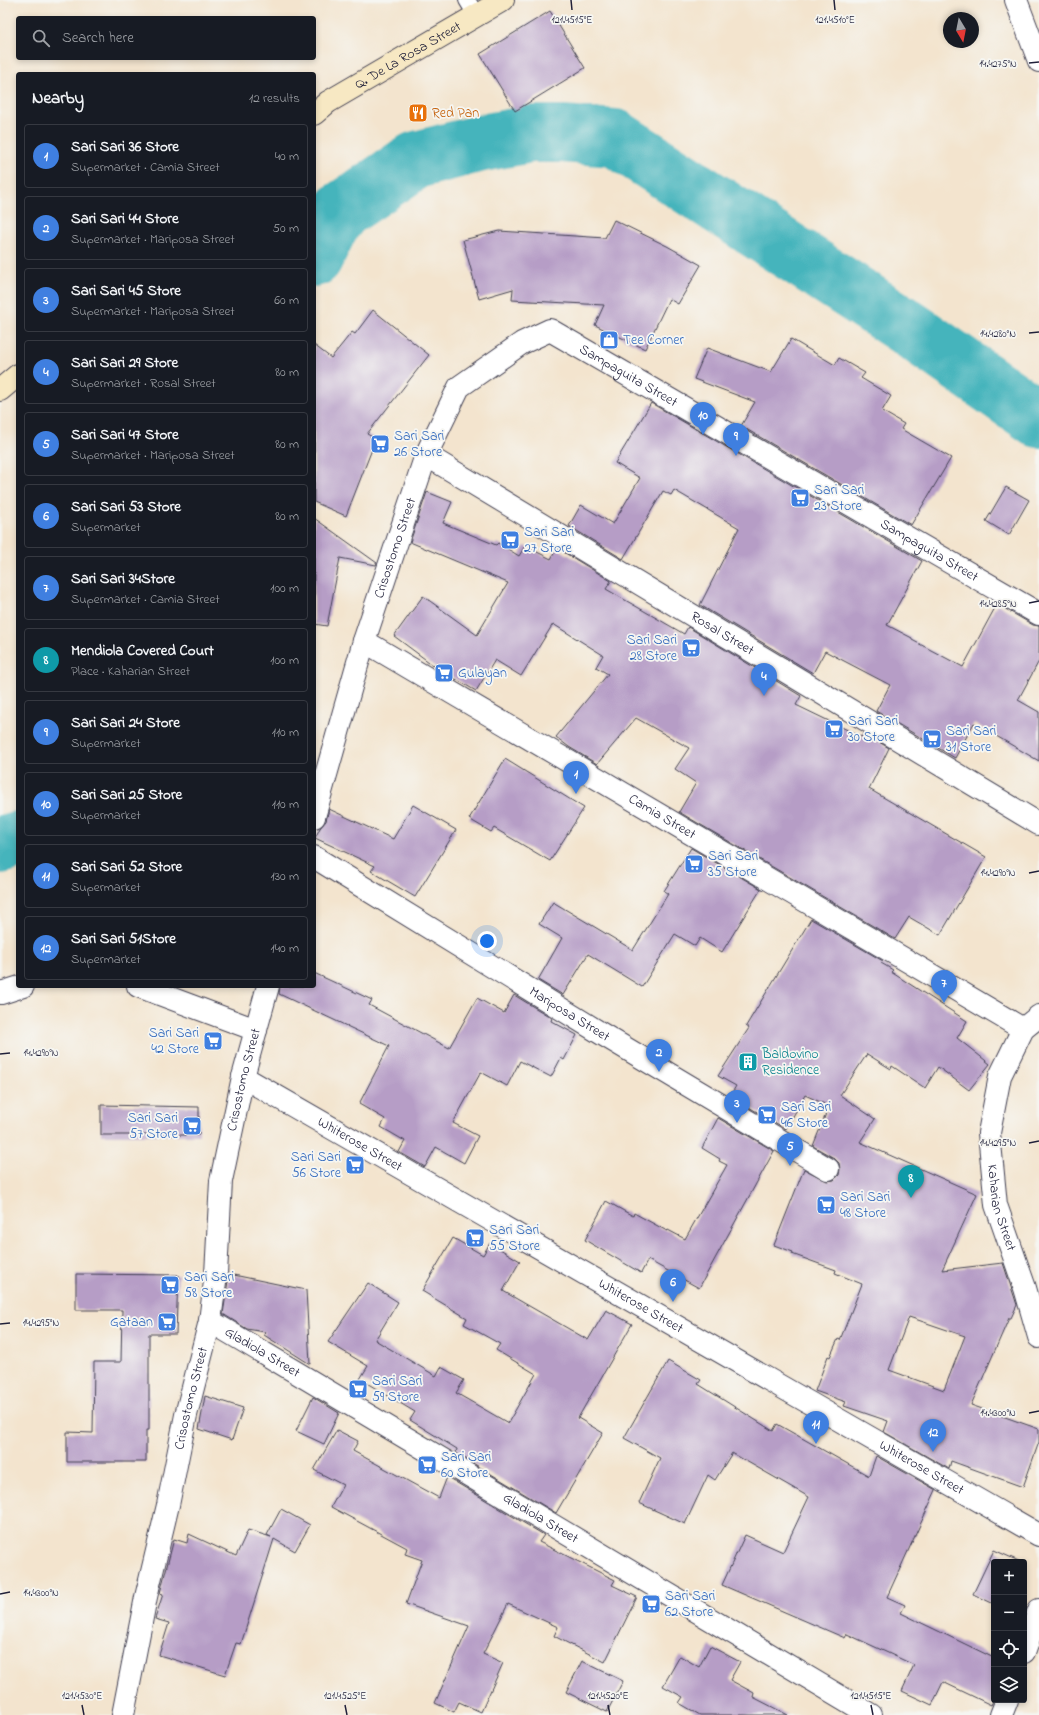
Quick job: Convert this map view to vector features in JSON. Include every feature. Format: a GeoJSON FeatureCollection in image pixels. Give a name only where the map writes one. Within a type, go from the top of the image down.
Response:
{"type":"FeatureCollection","features":[{"type":"Feature","properties":{"kind":"street","name":"Q. De La Rosa Street"},"geometry":{"type":"LineString","coordinates":[[316,112],[328,102],[472,7],[503,0]]}},
{"type":"Feature","properties":{"kind":"street"},"geometry":{"type":"LineString","coordinates":[[1016,0],[1039,61]]}},
{"type":"Feature","properties":{"kind":"street","name":"Crisostomo Street"},"geometry":{"type":"LineString","coordinates":[[316,810],[364,641],[426,455],[459,387],[522,343],[550,330]]}},
{"type":"Feature","properties":{"kind":"street","name":"Sampaguita Street"},"geometry":{"type":"LineString","coordinates":[[550,330],[1039,614]]}},
{"type":"Feature","properties":{"kind":"street"},"geometry":{"type":"LineString","coordinates":[[0,390],[16,377]]}},
{"type":"Feature","properties":{"kind":"street","name":"Rosal Street"},"geometry":{"type":"LineString","coordinates":[[426,455],[1039,824]]}},
{"type":"Feature","properties":{"kind":"street","name":"Camia Street"},"geometry":{"type":"LineString","coordinates":[[364,641],[1031,1023]]}},
{"type":"Feature","properties":{"kind":"street","name":"Mariposa Street"},"geometry":{"type":"LineString","coordinates":[[316,857],[602,1034],[828,1169]]}},
{"type":"Feature","properties":{"kind":"street"},"geometry":{"type":"LineString","coordinates":[[0,993],[16,988]]}},
{"type":"Feature","properties":{"kind":"street"},"geometry":{"type":"LineString","coordinates":[[143,988],[256,1030]]}},
{"type":"Feature","properties":{"kind":"street","name":"Crisostomo Street"},"geometry":{"type":"LineString","coordinates":[[123,1715],[146,1597],[168,1505],[186,1415],[210,1321],[216,1274],[221,1181],[243,1078],[267,988]]}},
{"type":"Feature","properties":{"kind":"street","name":"Kaharian Street"},"geometry":{"type":"LineString","coordinates":[[1031,1023],[1000,1076],[989,1133],[996,1205],[1025,1288],[1039,1336]]}},
{"type":"Feature","properties":{"kind":"street","name":"Whiterose Street"},"geometry":{"type":"LineString","coordinates":[[243,1078],[1039,1535]]}},
{"type":"Feature","properties":{"kind":"street","name":"Gladiola Street"},"geometry":{"type":"LineString","coordinates":[[210,1321],[871,1715]]}},
{"type":"Feature","properties":{"kind":"street"},"geometry":{"type":"LineString","coordinates":[[1027,1644],[1039,1610]]}},
{"type":"Feature","properties":{"kind":"street"},"geometry":{"type":"LineString","coordinates":[[1001,1715],[1006,1703]]}},
{"type":"Feature","properties":{"kind":"building"},"geometry":{"type":"Polygon","coordinates":[[[550,11],[585,68],[515,111],[480,54],[550,11]]]}},
{"type":"Feature","properties":{"kind":"building"},"geometry":{"type":"Polygon","coordinates":[[[614,220],[667,246],[701,265],[678,304],[669,299],[645,349],[595,325],[604,305],[512,300],[513,289],[479,299],[463,240],[499,231],[605,238],[614,220]]]}},
{"type":"Feature","properties":{"kind":"building"},"geometry":{"type":"Polygon","coordinates":[[[373,310],[429,355],[367,434],[376,439],[346,516],[316,503],[316,347],[331,358],[352,332],[355,334],[373,310]]]}},
{"type":"Feature","properties":{"kind":"building"},"geometry":{"type":"Polygon","coordinates":[[[791,339],[835,365],[839,358],[865,373],[861,378],[891,396],[882,411],[904,424],[901,429],[951,458],[911,525],[741,426],[755,402],[694,379],[707,348],[771,372],[791,339]]]}},
{"type":"Feature","properties":{"kind":"building"},"geometry":{"type":"Polygon","coordinates":[[[651,403],[922,561],[887,625],[912,638],[912,640],[963,667],[997,604],[1033,625],[1039,626],[1039,661],[1018,700],[1039,712],[1039,761],[974,723],[955,758],[876,711],[890,685],[825,651],[813,673],[700,605],[739,528],[674,490],[671,495],[663,491],[623,559],[569,526],[581,505],[613,524],[640,478],[615,463],[651,403]]]}},
{"type":"Feature","properties":{"kind":"building"},"geometry":{"type":"Polygon","coordinates":[[[1006,487],[1029,500],[1009,535],[986,521],[1006,487]]]}},
{"type":"Feature","properties":{"kind":"building"},"geometry":{"type":"Polygon","coordinates":[[[427,492],[452,502],[443,523],[496,545],[498,543],[519,556],[525,546],[551,559],[557,548],[611,581],[606,589],[684,634],[688,627],[801,696],[796,705],[862,737],[864,733],[889,748],[869,789],[986,857],[940,935],[909,917],[895,939],[679,812],[696,783],[675,769],[689,748],[636,718],[597,764],[569,747],[556,737],[608,674],[596,667],[603,655],[553,624],[521,676],[495,660],[476,691],[437,668],[394,636],[423,596],[477,635],[508,583],[410,542],[427,492]]]}},
{"type":"Feature","properties":{"kind":"building"},"geometry":{"type":"Polygon","coordinates":[[[316,519],[377,563],[376,565],[340,558],[327,626],[316,624],[316,519]]]}},
{"type":"Feature","properties":{"kind":"building"},"geometry":{"type":"Polygon","coordinates":[[[505,759],[584,808],[550,861],[494,828],[491,832],[469,819],[505,759]]]}},
{"type":"Feature","properties":{"kind":"building"},"geometry":{"type":"Polygon","coordinates":[[[413,805],[456,830],[415,897],[371,871],[375,866],[316,838],[316,836],[326,821],[329,809],[393,839],[413,805]]]}},
{"type":"Feature","properties":{"kind":"building"},"geometry":{"type":"Polygon","coordinates":[[[691,848],[761,889],[722,952],[700,938],[695,946],[675,934],[642,987],[588,954],[563,995],[538,980],[562,938],[539,924],[553,902],[633,950],[668,894],[664,891],[691,848]]]}},
{"type":"Feature","properties":{"kind":"building"},"geometry":{"type":"Polygon","coordinates":[[[811,919],[883,961],[881,963],[893,970],[891,972],[967,1021],[957,1038],[990,1064],[969,1090],[938,1067],[925,1088],[892,1066],[891,1069],[867,1054],[840,1095],[875,1119],[860,1142],[977,1194],[942,1270],[1003,1263],[1017,1305],[1011,1318],[1009,1318],[971,1405],[1039,1429],[1039,1442],[1023,1487],[951,1461],[949,1469],[884,1432],[888,1421],[844,1406],[846,1402],[815,1391],[828,1356],[830,1357],[838,1339],[840,1340],[862,1284],[835,1273],[836,1270],[792,1254],[793,1252],[774,1245],[804,1169],[827,1181],[834,1180],[839,1175],[839,1163],[834,1158],[813,1146],[829,1106],[805,1095],[786,1129],[730,1096],[736,1086],[718,1076],[749,1028],[746,1026],[811,919]],[[909,1317],[889,1370],[944,1390],[965,1336],[909,1317]]]}},
{"type":"Feature","properties":{"kind":"building"},"geometry":{"type":"Polygon","coordinates":[[[316,974],[372,1000],[369,1005],[449,1048],[477,998],[504,1013],[514,995],[552,1018],[551,1021],[577,1035],[564,1060],[561,1058],[551,1077],[520,1061],[507,1086],[481,1072],[453,1123],[478,1136],[464,1163],[436,1147],[425,1167],[399,1152],[405,1141],[381,1127],[385,1119],[359,1104],[389,1046],[279,994],[280,988],[316,988],[316,974]]]}},
{"type":"Feature","properties":{"kind":"building"},"geometry":{"type":"Polygon","coordinates":[[[101,1105],[199,1107],[199,1135],[101,1135],[101,1105]]]}},
{"type":"Feature","properties":{"kind":"building"},"geometry":{"type":"Polygon","coordinates":[[[718,1118],[774,1151],[699,1288],[648,1260],[641,1273],[585,1240],[606,1201],[633,1216],[634,1213],[685,1239],[727,1165],[702,1148],[718,1118]]]}},
{"type":"Feature","properties":{"kind":"building"},"geometry":{"type":"Polygon","coordinates":[[[453,1238],[483,1255],[490,1243],[520,1261],[503,1291],[588,1340],[606,1310],[632,1324],[578,1418],[603,1433],[556,1513],[456,1453],[457,1449],[410,1420],[415,1412],[360,1379],[368,1366],[328,1342],[368,1283],[398,1302],[375,1340],[436,1376],[441,1367],[464,1380],[456,1393],[508,1423],[536,1374],[496,1350],[500,1344],[464,1324],[467,1318],[422,1291],[453,1238]]]}},
{"type":"Feature","properties":{"kind":"building"},"geometry":{"type":"Polygon","coordinates":[[[76,1274],[178,1275],[176,1334],[149,1334],[149,1430],[146,1430],[146,1462],[67,1462],[67,1432],[93,1433],[94,1362],[121,1362],[122,1310],[76,1310],[76,1274]]]}},
{"type":"Feature","properties":{"kind":"building"},"geometry":{"type":"Polygon","coordinates":[[[229,1274],[306,1290],[310,1364],[264,1335],[265,1332],[247,1329],[223,1314],[229,1274]]]}},
{"type":"Feature","properties":{"kind":"building"},"geometry":{"type":"Polygon","coordinates":[[[668,1361],[701,1380],[698,1384],[773,1431],[777,1424],[869,1476],[876,1456],[936,1490],[887,1597],[905,1605],[901,1613],[991,1657],[991,1705],[943,1682],[932,1705],[902,1691],[914,1665],[847,1634],[845,1638],[722,1585],[745,1535],[783,1552],[809,1497],[732,1453],[715,1480],[708,1475],[685,1524],[639,1503],[660,1458],[624,1438],[668,1361]]]}},
{"type":"Feature","properties":{"kind":"building"},"geometry":{"type":"Polygon","coordinates":[[[205,1396],[243,1408],[232,1440],[199,1429],[205,1396]]]}},
{"type":"Feature","properties":{"kind":"building"},"geometry":{"type":"Polygon","coordinates":[[[313,1397],[339,1413],[324,1444],[296,1431],[313,1397]]]}},
{"type":"Feature","properties":{"kind":"building"},"geometry":{"type":"Polygon","coordinates":[[[337,1430],[358,1441],[353,1451],[439,1498],[447,1477],[544,1535],[539,1542],[615,1580],[612,1585],[637,1597],[605,1662],[554,1636],[558,1627],[508,1604],[483,1654],[503,1663],[481,1712],[459,1702],[454,1712],[435,1703],[469,1626],[406,1604],[422,1560],[405,1554],[407,1548],[331,1507],[343,1485],[314,1470],[337,1430]]]}},
{"type":"Feature","properties":{"kind":"building"},"geometry":{"type":"Polygon","coordinates":[[[281,1509],[310,1525],[295,1551],[274,1539],[241,1644],[236,1643],[225,1675],[159,1655],[169,1623],[155,1619],[163,1594],[160,1593],[174,1539],[187,1543],[189,1534],[236,1556],[248,1530],[271,1537],[267,1535],[281,1509]]]}},
{"type":"Feature","properties":{"kind":"building"},"geometry":{"type":"Polygon","coordinates":[[[994,1550],[1014,1559],[991,1559],[991,1603],[973,1594],[994,1550]]]}},
{"type":"Feature","properties":{"kind":"building"},"geometry":{"type":"Polygon","coordinates":[[[710,1646],[740,1662],[730,1680],[754,1693],[753,1697],[788,1715],[700,1715],[679,1703],[683,1697],[663,1686],[680,1656],[699,1667],[710,1646]]]}},
{"type":"Feature","properties":{"kind":"building"},"geometry":{"type":"Polygon","coordinates":[[[582,1661],[623,1681],[607,1712],[566,1692],[582,1661]]]}},
{"type":"Feature","properties":{"kind":"waterway"},"geometry":{"type":"LineString","coordinates":[[316,254],[331,224],[342,210],[416,160],[482,143],[531,134],[562,134],[615,138],[908,328],[1039,419]]}},
{"type":"Feature","properties":{"kind":"waterway"},"geometry":{"type":"LineString","coordinates":[[0,845],[16,841]]}},
{"type":"Feature","properties":{"kind":"place","name":"Red Pan"},"geometry":{"type":"Point","coordinates":[418,113]}},
{"type":"Feature","properties":{"kind":"place","name":"Tee Corner"},"geometry":{"type":"Point","coordinates":[609,340]}},
{"type":"Feature","properties":{"kind":"place","name":"Sari Sari 25 Store"},"geometry":{"type":"Point","coordinates":[703,435]}},
{"type":"Feature","properties":{"kind":"place","name":"Sari Sari 26 Store"},"geometry":{"type":"Point","coordinates":[380,444]}},
{"type":"Feature","properties":{"kind":"place","name":"Sari Sari 24 Store"},"geometry":{"type":"Point","coordinates":[736,456]}},
{"type":"Feature","properties":{"kind":"place","name":"Sari Sari 23 Store"},"geometry":{"type":"Point","coordinates":[800,498]}},
{"type":"Feature","properties":{"kind":"place","name":"Sari Sari 27 Store"},"geometry":{"type":"Point","coordinates":[510,540]}},
{"type":"Feature","properties":{"kind":"place","name":"Sari Sari 28 Store"},"geometry":{"type":"Point","coordinates":[691,648]}},
{"type":"Feature","properties":{"kind":"place","name":"Gulayan"},"geometry":{"type":"Point","coordinates":[444,673]}},
{"type":"Feature","properties":{"kind":"place","name":"Sari Sari 29 Store"},"geometry":{"type":"Point","coordinates":[764,696]}},
{"type":"Feature","properties":{"kind":"place","name":"Sari Sari 30 Store"},"geometry":{"type":"Point","coordinates":[834,729]}},
{"type":"Feature","properties":{"kind":"place","name":"Sari Sari 31 Store"},"geometry":{"type":"Point","coordinates":[932,739]}},
{"type":"Feature","properties":{"kind":"place","name":"Sari Sari 36 Store"},"geometry":{"type":"Point","coordinates":[576,794]}},
{"type":"Feature","properties":{"kind":"place","name":"Sari Sari 35 Store"},"geometry":{"type":"Point","coordinates":[694,864]}},
{"type":"Feature","properties":{"kind":"place","name":"Sari Sari 34Store"},"geometry":{"type":"Point","coordinates":[944,1003]}},
{"type":"Feature","properties":{"kind":"place","name":"Sari Sari 42 Store"},"geometry":{"type":"Point","coordinates":[213,1041]}},
{"type":"Feature","properties":{"kind":"place","name":"Baldovino Residence"},"geometry":{"type":"Point","coordinates":[748,1062]}},
{"type":"Feature","properties":{"kind":"place","name":"Sari Sari 44 Store"},"geometry":{"type":"Point","coordinates":[659,1072]}},
{"type":"Feature","properties":{"kind":"place","name":"Sari Sari 46 Store"},"geometry":{"type":"Point","coordinates":[767,1115]}},
{"type":"Feature","properties":{"kind":"place","name":"Sari Sari 45 Store"},"geometry":{"type":"Point","coordinates":[737,1123]}},
{"type":"Feature","properties":{"kind":"place","name":"Sari Sari 57 Store"},"geometry":{"type":"Point","coordinates":[192,1126]}},
{"type":"Feature","properties":{"kind":"place","name":"Sari Sari 56 Store"},"geometry":{"type":"Point","coordinates":[355,1165]}},
{"type":"Feature","properties":{"kind":"place","name":"Sari Sari 47 Store"},"geometry":{"type":"Point","coordinates":[790,1166]}},
{"type":"Feature","properties":{"kind":"place","name":"Mendiola Covered Court"},"geometry":{"type":"Point","coordinates":[911,1198]}},
{"type":"Feature","properties":{"kind":"place","name":"Sari Sari 48 Store"},"geometry":{"type":"Point","coordinates":[826,1205]}},
{"type":"Feature","properties":{"kind":"place","name":"Sari Sari 55 Store"},"geometry":{"type":"Point","coordinates":[475,1238]}},
{"type":"Feature","properties":{"kind":"place","name":"Sari Sari 58 Store"},"geometry":{"type":"Point","coordinates":[170,1285]}},
{"type":"Feature","properties":{"kind":"place","name":"Sari Sari 53 Store"},"geometry":{"type":"Point","coordinates":[673,1302]}},
{"type":"Feature","properties":{"kind":"place","name":"Gataan"},"geometry":{"type":"Point","coordinates":[167,1322]}},
{"type":"Feature","properties":{"kind":"place","name":"Sari Sari 59 Store"},"geometry":{"type":"Point","coordinates":[358,1389]}},
{"type":"Feature","properties":{"kind":"place","name":"Sari Sari 52 Store"},"geometry":{"type":"Point","coordinates":[816,1444]}},
{"type":"Feature","properties":{"kind":"place","name":"Sari Sari 51Store"},"geometry":{"type":"Point","coordinates":[933,1452]}},
{"type":"Feature","properties":{"kind":"place","name":"Sari Sari 60 Store"},"geometry":{"type":"Point","coordinates":[427,1465]}},
{"type":"Feature","properties":{"kind":"place","name":"Sari Sari 62 Store"},"geometry":{"type":"Point","coordinates":[651,1604]}}]}
